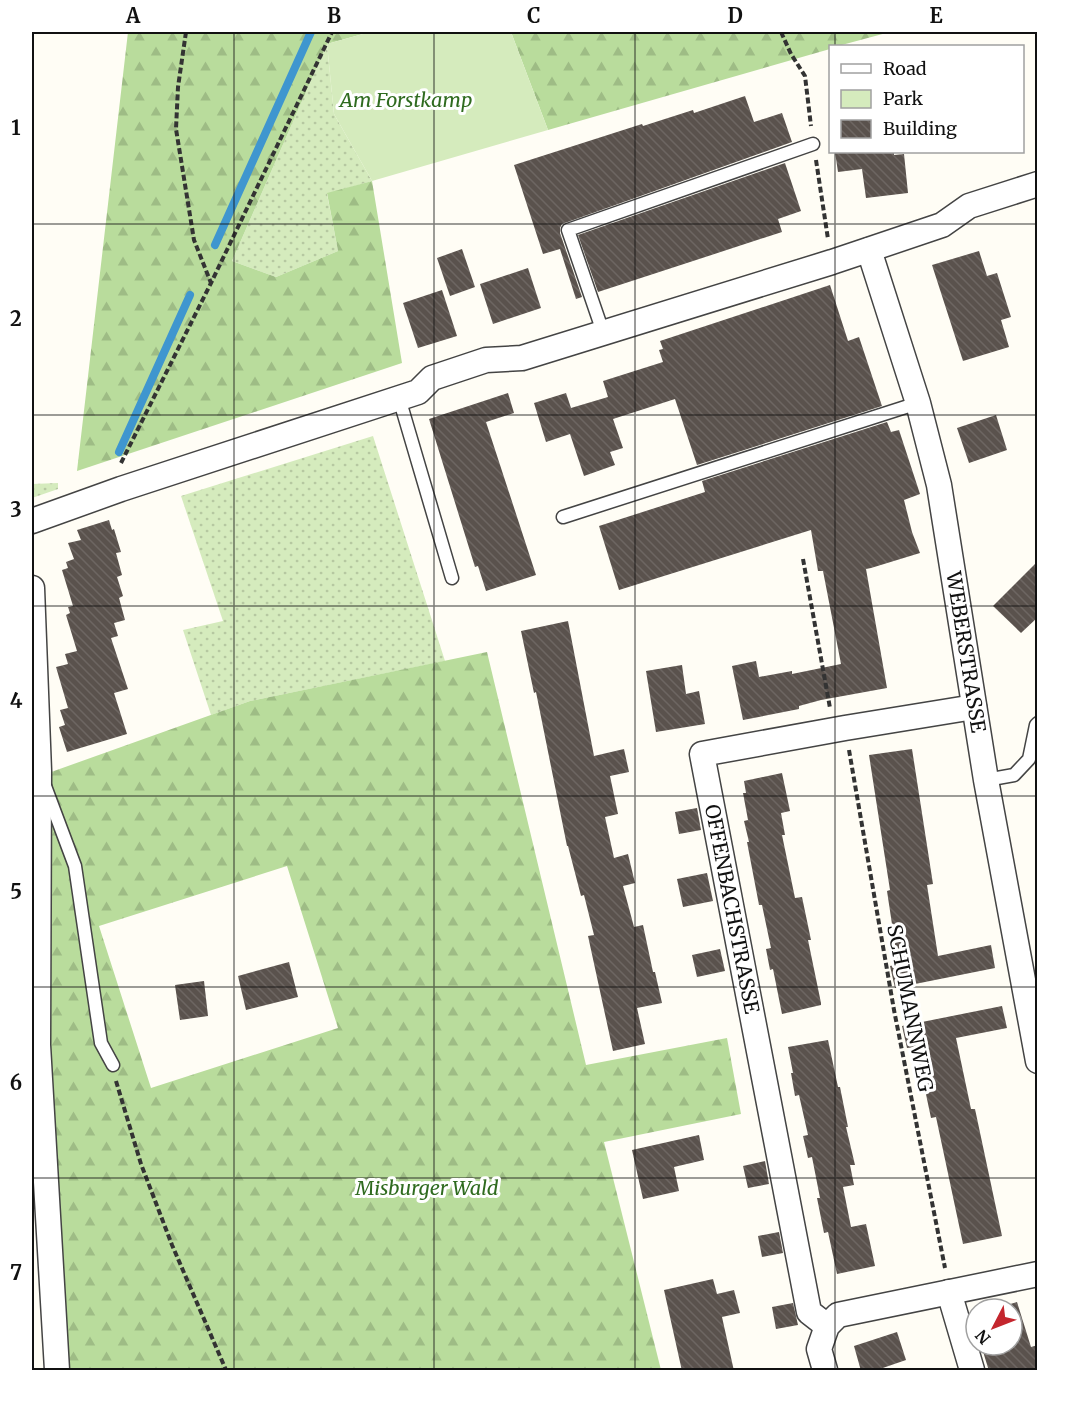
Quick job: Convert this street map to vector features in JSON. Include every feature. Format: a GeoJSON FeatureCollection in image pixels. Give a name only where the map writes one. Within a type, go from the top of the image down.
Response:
{"type":"FeatureCollection","features":[{"type":"Feature","properties":{"kind":"street"},"geometry":{"type":"LineString","coordinates":[[32,521],[121,489],[399,399],[418,392],[432,378],[486,360],[522,358],[869,250],[942,225],[969,206],[1038,184]]}},
{"type":"Feature","properties":{"kind":"street","name":"WEBERSTRASSE"},"geometry":{"type":"LineString","coordinates":[[869,250],[918,403],[939,485],[986,780],[1038,1060]]}},
{"type":"Feature","properties":{"kind":"street"},"geometry":{"type":"LineString","coordinates":[[32,588],[39,771],[38,1045],[57,1371]]}},
{"type":"Feature","properties":{"kind":"street","name":"OFFENBACHSTRASSE"},"geometry":{"type":"LineString","coordinates":[[827,1326],[809,1312],[702,754],[974,707]]}},
{"type":"Feature","properties":{"kind":"street"},"geometry":{"type":"LineString","coordinates":[[825,1371],[819,1349],[827,1326],[838,1315],[1038,1274]]}},
{"type":"Feature","properties":{"kind":"street"},"geometry":{"type":"LineString","coordinates":[[949,1292],[972,1371]]}},
{"type":"Feature","properties":{"kind":"lane"},"geometry":{"type":"LineString","coordinates":[[603,332],[568,230],[813,144]]}},
{"type":"Feature","properties":{"kind":"lane"},"geometry":{"type":"LineString","coordinates":[[399,399],[452,578]]}},
{"type":"Feature","properties":{"kind":"lane"},"geometry":{"type":"LineString","coordinates":[[563,517],[918,403]]}},
{"type":"Feature","properties":{"kind":"lane"},"geometry":{"type":"LineString","coordinates":[[986,780],[1014,775],[1029,759],[1038,723]]}},
{"type":"Feature","properties":{"kind":"lane"},"geometry":{"type":"LineString","coordinates":[[39,771],[75,866],[101,1043],[113,1065]]}},
{"type":"Feature","properties":{"kind":"path"},"geometry":{"type":"LineString","coordinates":[[186,32],[178,87],[176,129],[194,240],[211,284]]}},
{"type":"Feature","properties":{"kind":"path"},"geometry":{"type":"LineString","coordinates":[[121,489],[116,472],[211,284],[332,32]]}},
{"type":"Feature","properties":{"kind":"path","name":"SCHUMANNWEG"},"geometry":{"type":"LineString","coordinates":[[803,559],[896,1010],[949,1292]]}},
{"type":"Feature","properties":{"kind":"path"},"geometry":{"type":"LineString","coordinates":[[113,1065],[116,1084],[141,1164],[172,1245],[226,1371]]}},
{"type":"Feature","properties":{"kind":"green space"},"geometry":{"type":"Polygon","coordinates":[[[128,32],[370,32],[327,44],[232,261],[276,277],[338,251],[327,193],[372,181],[402,363],[77,471],[128,32]]]}},
{"type":"Feature","properties":{"kind":"green space","name":"Am Forstkamp"},"geometry":{"type":"Polygon","coordinates":[[[370,32],[511,32],[548,130],[372,181],[334,114],[327,44],[370,32]]]}},
{"type":"Feature","properties":{"kind":"green space"},"geometry":{"type":"Polygon","coordinates":[[[511,32],[890,32],[842,45],[829,45],[829,49],[548,130],[511,32]]]}},
{"type":"Feature","properties":{"kind":"green space"},"geometry":{"type":"Polygon","coordinates":[[[327,44],[334,114],[372,181],[327,194],[338,251],[276,277],[232,261],[327,44]]]}},
{"type":"Feature","properties":{"kind":"green space"},"geometry":{"type":"Polygon","coordinates":[[[373,436],[445,661],[250,701],[211,715],[183,630],[223,621],[181,496],[373,436]]]}},
{"type":"Feature","properties":{"kind":"green space"},"geometry":{"type":"Polygon","coordinates":[[[58,483],[58,489],[32,498],[32,484],[58,483]]]}},
{"type":"Feature","properties":{"kind":"green space","name":"Misburger Wald"},"geometry":{"type":"Polygon","coordinates":[[[487,652],[586,1065],[727,1038],[741,1114],[604,1142],[661,1370],[62,1370],[40,776],[250,701],[487,652]],[[287,866],[99,926],[151,1088],[338,1028],[287,866]]]}},
{"type":"Feature","properties":{"kind":"building"},"geometry":{"type":"Polygon","coordinates":[[[745,96],[754,122],[782,113],[792,142],[562,224],[560,233],[582,297],[576,299],[560,249],[543,254],[514,165],[642,124],[643,126],[693,110],[694,113],[745,96]]]}},
{"type":"Feature","properties":{"kind":"building"},"geometry":{"type":"Polygon","coordinates":[[[835,153],[904,154],[908,193],[866,198],[862,169],[838,172],[835,153]]]}},
{"type":"Feature","properties":{"kind":"building"},"geometry":{"type":"Polygon","coordinates":[[[785,163],[801,211],[778,219],[782,232],[598,292],[578,235],[785,163]]]}},
{"type":"Feature","properties":{"kind":"building"},"geometry":{"type":"Polygon","coordinates":[[[462,249],[475,287],[450,296],[437,258],[462,249]]]}},
{"type":"Feature","properties":{"kind":"building"},"geometry":{"type":"Polygon","coordinates":[[[979,251],[987,276],[997,273],[1011,317],[1001,320],[1009,347],[963,361],[932,265],[979,251]]]}},
{"type":"Feature","properties":{"kind":"building"},"geometry":{"type":"Polygon","coordinates":[[[528,268],[541,308],[493,324],[480,284],[528,268]]]}},
{"type":"Feature","properties":{"kind":"building"},"geometry":{"type":"Polygon","coordinates":[[[830,285],[848,341],[859,337],[882,406],[697,465],[675,399],[613,419],[623,448],[610,452],[615,465],[584,476],[570,434],[546,442],[534,403],[566,393],[571,408],[608,397],[603,381],[663,362],[659,350],[663,349],[660,341],[830,285]]]}},
{"type":"Feature","properties":{"kind":"building"},"geometry":{"type":"Polygon","coordinates":[[[442,290],[457,336],[418,348],[403,303],[442,290]]]}},
{"type":"Feature","properties":{"kind":"building"},"geometry":{"type":"Polygon","coordinates":[[[508,393],[514,413],[486,422],[536,575],[486,591],[478,566],[475,567],[429,419],[508,393]]]}},
{"type":"Feature","properties":{"kind":"building"},"geometry":{"type":"Polygon","coordinates":[[[996,415],[1007,450],[969,463],[957,428],[996,415]]]}},
{"type":"Feature","properties":{"kind":"building"},"geometry":{"type":"Polygon","coordinates":[[[887,422],[891,432],[899,430],[920,494],[904,500],[920,553],[866,569],[887,688],[821,700],[799,706],[799,709],[743,720],[732,666],[756,661],[759,677],[792,671],[792,674],[841,664],[823,571],[818,571],[811,530],[619,590],[599,526],[705,492],[702,481],[887,422]]]}},
{"type":"Feature","properties":{"kind":"building"},"geometry":{"type":"Polygon","coordinates":[[[109,520],[121,552],[116,553],[122,575],[117,577],[123,596],[119,598],[125,620],[114,623],[118,636],[111,638],[128,689],[114,693],[127,734],[67,752],[59,727],[65,725],[60,710],[68,708],[56,667],[68,664],[65,654],[77,651],[66,615],[70,613],[68,607],[73,606],[62,570],[68,568],[66,562],[74,559],[68,543],[81,540],[77,530],[109,520]]]}},
{"type":"Feature","properties":{"kind":"building"},"geometry":{"type":"Polygon","coordinates":[[[1038,561],[1038,617],[1021,633],[993,606],[1038,561]]]}},
{"type":"Feature","properties":{"kind":"building"},"geometry":{"type":"Polygon","coordinates":[[[568,621],[594,756],[624,749],[629,772],[610,776],[618,814],[605,817],[614,858],[628,854],[635,883],[623,886],[634,927],[643,925],[662,1003],[637,1008],[645,1044],[613,1051],[588,936],[594,935],[584,895],[581,896],[567,846],[536,692],[534,693],[521,631],[568,621]]]}},
{"type":"Feature","properties":{"kind":"building"},"geometry":{"type":"Polygon","coordinates":[[[682,665],[686,694],[699,691],[705,724],[656,732],[646,671],[682,665]]]}},
{"type":"Feature","properties":{"kind":"building"},"geometry":{"type":"Polygon","coordinates":[[[912,749],[933,884],[927,885],[938,956],[991,945],[995,968],[895,988],[890,966],[898,964],[887,891],[890,890],[869,755],[912,749]]]}},
{"type":"Feature","properties":{"kind":"building"},"geometry":{"type":"Polygon","coordinates":[[[782,773],[790,811],[781,813],[785,835],[782,835],[795,898],[802,897],[821,1005],[782,1014],[773,969],[770,970],[766,949],[771,948],[762,905],[759,905],[747,842],[749,842],[744,821],[748,820],[743,793],[746,793],[744,781],[782,773]]]}},
{"type":"Feature","properties":{"kind":"building"},"geometry":{"type":"Polygon","coordinates":[[[697,808],[701,830],[679,834],[675,812],[697,808]]]}},
{"type":"Feature","properties":{"kind":"building"},"geometry":{"type":"Polygon","coordinates":[[[707,873],[713,901],[683,907],[677,879],[707,873]]]}},
{"type":"Feature","properties":{"kind":"building"},"geometry":{"type":"Polygon","coordinates":[[[720,949],[725,971],[697,977],[692,955],[720,949]]]}},
{"type":"Feature","properties":{"kind":"building"},"geometry":{"type":"Polygon","coordinates":[[[289,962],[298,997],[246,1010],[238,976],[289,962]]]}},
{"type":"Feature","properties":{"kind":"building"},"geometry":{"type":"Polygon","coordinates":[[[204,981],[208,1016],[180,1020],[175,985],[204,981]]]}},
{"type":"Feature","properties":{"kind":"building"},"geometry":{"type":"Polygon","coordinates":[[[1002,1006],[1007,1028],[956,1038],[971,1109],[975,1109],[1002,1236],[963,1244],[936,1117],[931,1118],[916,1047],[907,1048],[902,1026],[1002,1006]]]}},
{"type":"Feature","properties":{"kind":"building"},"geometry":{"type":"Polygon","coordinates":[[[828,1040],[838,1087],[840,1087],[855,1165],[850,1165],[854,1185],[843,1187],[851,1227],[866,1224],[875,1266],[837,1274],[828,1232],[824,1233],[812,1157],[808,1158],[803,1136],[808,1135],[799,1095],[795,1096],[788,1047],[828,1040]]]}},
{"type":"Feature","properties":{"kind":"building"},"geometry":{"type":"Polygon","coordinates":[[[699,1135],[704,1160],[674,1167],[679,1191],[643,1199],[632,1150],[699,1135]]]}},
{"type":"Feature","properties":{"kind":"building"},"geometry":{"type":"Polygon","coordinates":[[[765,1161],[769,1184],[748,1188],[743,1166],[765,1161]]]}},
{"type":"Feature","properties":{"kind":"building"},"geometry":{"type":"Polygon","coordinates":[[[779,1232],[783,1253],[762,1257],[758,1236],[779,1232]]]}},
{"type":"Feature","properties":{"kind":"building"},"geometry":{"type":"Polygon","coordinates":[[[713,1279],[717,1294],[734,1290],[740,1313],[722,1317],[734,1371],[682,1371],[664,1290],[713,1279]]]}},
{"type":"Feature","properties":{"kind":"building"},"geometry":{"type":"Polygon","coordinates":[[[793,1303],[798,1325],[776,1329],[772,1307],[793,1303]]]}},
{"type":"Feature","properties":{"kind":"building"},"geometry":{"type":"Polygon","coordinates":[[[1024,1324],[1031,1347],[1038,1345],[1038,1371],[989,1371],[985,1357],[1024,1357],[1024,1324]]]}},
{"type":"Feature","properties":{"kind":"building"},"geometry":{"type":"Polygon","coordinates":[[[897,1332],[906,1360],[874,1371],[861,1371],[854,1346],[897,1332]]]}},
{"type":"Feature","properties":{"kind":"waterway"},"geometry":{"type":"LineString","coordinates":[[215,245],[311,32]]}},
{"type":"Feature","properties":{"kind":"waterway"},"geometry":{"type":"LineString","coordinates":[[119,452],[190,295]]}}]}
